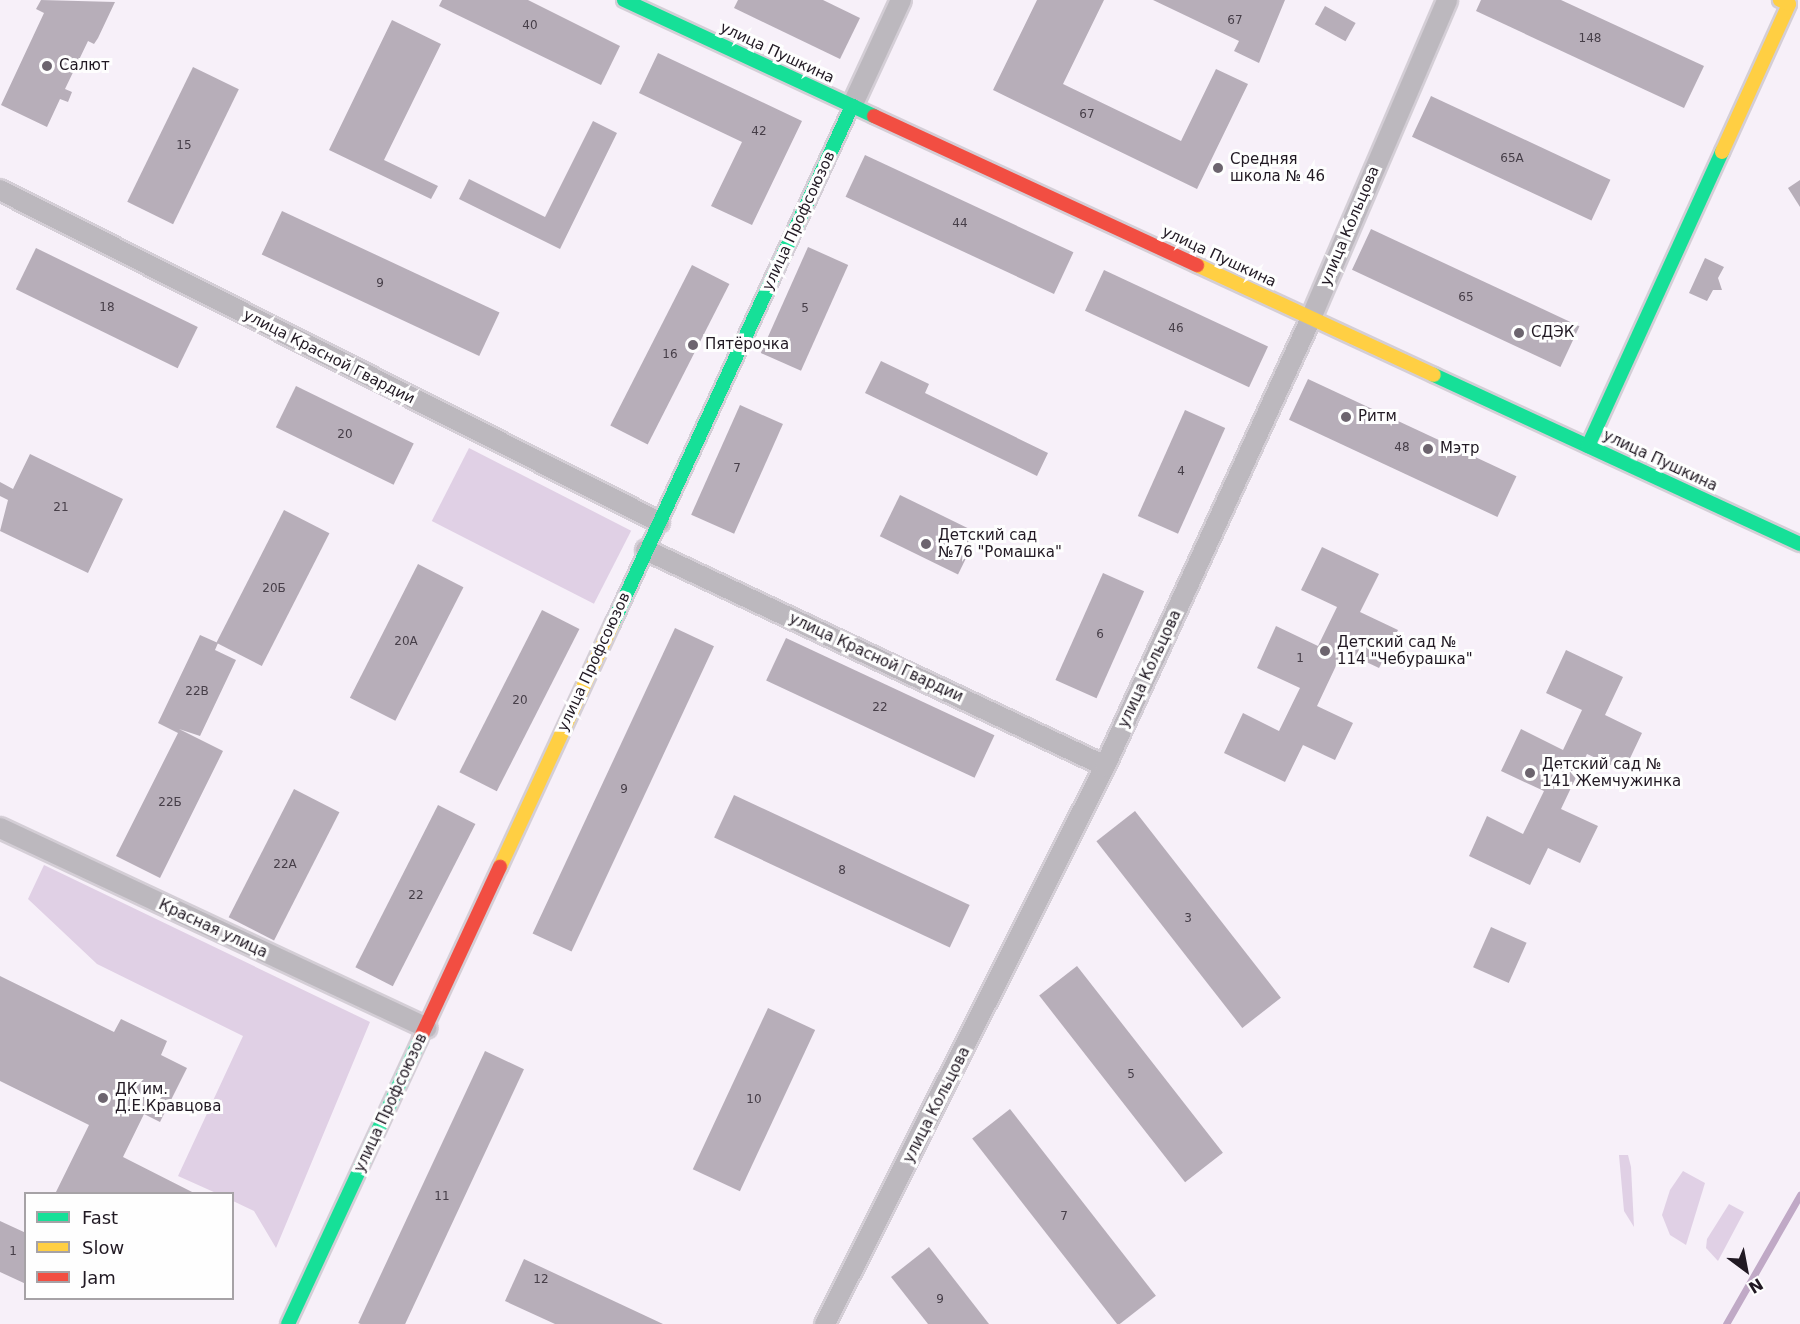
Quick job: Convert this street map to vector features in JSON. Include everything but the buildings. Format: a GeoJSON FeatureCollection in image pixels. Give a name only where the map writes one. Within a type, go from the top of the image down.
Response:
{"type":"FeatureCollection","features":[{"type":"Feature","properties":{"kind":"main road","name":"улица Пушкина"},"geometry":{"type":"LineString","coordinates":[[624,0],[1800,544]]}},
{"type":"Feature","properties":{"kind":"main road"},"geometry":{"type":"LineString","coordinates":[[1588,446],[1787,1]]}},
{"type":"Feature","properties":{"kind":"main road","name":"улица Профсоюзов"},"geometry":{"type":"LineString","coordinates":[[288,1324],[852,106]]}},
{"type":"Feature","properties":{"kind":"street","name":"улица Профсоюзов"},"geometry":{"type":"LineString","coordinates":[[852,106],[901,0]]}},
{"type":"Feature","properties":{"kind":"street","name":"улица Кольцова"},"geometry":{"type":"LineString","coordinates":[[825,1324],[1106,766],[1311,318],[1448,0]]}},
{"type":"Feature","properties":{"kind":"street","name":"улица Красной Гвардии"},"geometry":{"type":"LineString","coordinates":[[0,192],[659,522]]}},
{"type":"Feature","properties":{"kind":"street","name":"улица Красной Гвардии"},"geometry":{"type":"LineString","coordinates":[[646,550],[1106,766]]}},
{"type":"Feature","properties":{"kind":"street","name":"Красная улица"},"geometry":{"type":"LineString","coordinates":[[0,828],[426,1028]]}},
{"type":"Feature","properties":{"kind":"shaded area"},"geometry":{"type":"Polygon","coordinates":[[[469,448],[631,531],[594,604],[432,521],[469,448]]]}},
{"type":"Feature","properties":{"kind":"shaded area"},"geometry":{"type":"Polygon","coordinates":[[[44,865],[370,1022],[276,1248],[254,1211],[234,1201],[234,1192],[214,1192],[178,1176],[243,1036],[97,964],[28,899],[44,865]]]}},
{"type":"Feature","properties":{"kind":"shaded area"},"geometry":{"type":"Polygon","coordinates":[[[1619,1155],[1628,1155],[1631,1167],[1634,1227],[1624,1211],[1619,1155]]]}},
{"type":"Feature","properties":{"kind":"shaded area"},"geometry":{"type":"Polygon","coordinates":[[[1683,1171],[1705,1183],[1686,1245],[1670,1235],[1662,1215],[1670,1190],[1683,1171]]]}},
{"type":"Feature","properties":{"kind":"shaded area"},"geometry":{"type":"Polygon","coordinates":[[[1729,1204],[1744,1212],[1718,1261],[1706,1248],[1707,1239],[1729,1204]]]}},
{"type":"Feature","properties":{"kind":"waterway"},"geometry":{"type":"LineString","coordinates":[[1726,1324],[1800,1195]]}},
{"type":"Feature","properties":{"kind":"traffic: fast"},"geometry":{"type":"LineString","coordinates":[[624,0],[874,116]]}},
{"type":"Feature","properties":{"kind":"traffic: fast"},"geometry":{"type":"LineString","coordinates":[[613,623],[852,106]]}},
{"type":"Feature","properties":{"kind":"traffic: fast"},"geometry":{"type":"LineString","coordinates":[[1588,446],[1722,152]]}},
{"type":"Feature","properties":{"kind":"traffic: fast"},"geometry":{"type":"LineString","coordinates":[[1434,375],[1800,544]]}},
{"type":"Feature","properties":{"kind":"traffic: fast"},"geometry":{"type":"LineString","coordinates":[[288,1324],[420,1039]]}},
{"type":"Feature","properties":{"kind":"traffic: slow"},"geometry":{"type":"LineString","coordinates":[[1722,152],[1789,4],[1780,0]]}},
{"type":"Feature","properties":{"kind":"traffic: slow"},"geometry":{"type":"LineString","coordinates":[[1197,265],[1434,375]]}},
{"type":"Feature","properties":{"kind":"traffic: slow"},"geometry":{"type":"LineString","coordinates":[[500,867],[613,623]]}},
{"type":"Feature","properties":{"kind":"traffic: jam"},"geometry":{"type":"LineString","coordinates":[[874,116],[1197,265]]}},
{"type":"Feature","properties":{"kind":"traffic: jam"},"geometry":{"type":"LineString","coordinates":[[420,1039],[500,867]]}},
{"type":"Feature","properties":{"kind":"place","name":"Салют"},"geometry":{"type":"Point","coordinates":[47,66]}},
{"type":"Feature","properties":{"kind":"place","name":"Средняя школа № 46"},"geometry":{"type":"Point","coordinates":[1218,168]}},
{"type":"Feature","properties":{"kind":"place","name":"СДЭК"},"geometry":{"type":"Point","coordinates":[1519,333]}},
{"type":"Feature","properties":{"kind":"place","name":"Пятёрочка"},"geometry":{"type":"Point","coordinates":[693,345]}},
{"type":"Feature","properties":{"kind":"place","name":"Ритм"},"geometry":{"type":"Point","coordinates":[1346,417]}},
{"type":"Feature","properties":{"kind":"place","name":"Мэтр"},"geometry":{"type":"Point","coordinates":[1428,449]}},
{"type":"Feature","properties":{"kind":"place","name":"Детский сад №76 \"Ромашка\""},"geometry":{"type":"Point","coordinates":[926,544]}},
{"type":"Feature","properties":{"kind":"place","name":"Детский сад № 114 \"Чебурашка\""},"geometry":{"type":"Point","coordinates":[1325,651]}},
{"type":"Feature","properties":{"kind":"place","name":"Детский сад № 141 Жемчужинка"},"geometry":{"type":"Point","coordinates":[1530,773]}},
{"type":"Feature","properties":{"kind":"place","name":"ДК им. Д.Е.Кравцова"},"geometry":{"type":"Point","coordinates":[103,1098]}}]}
